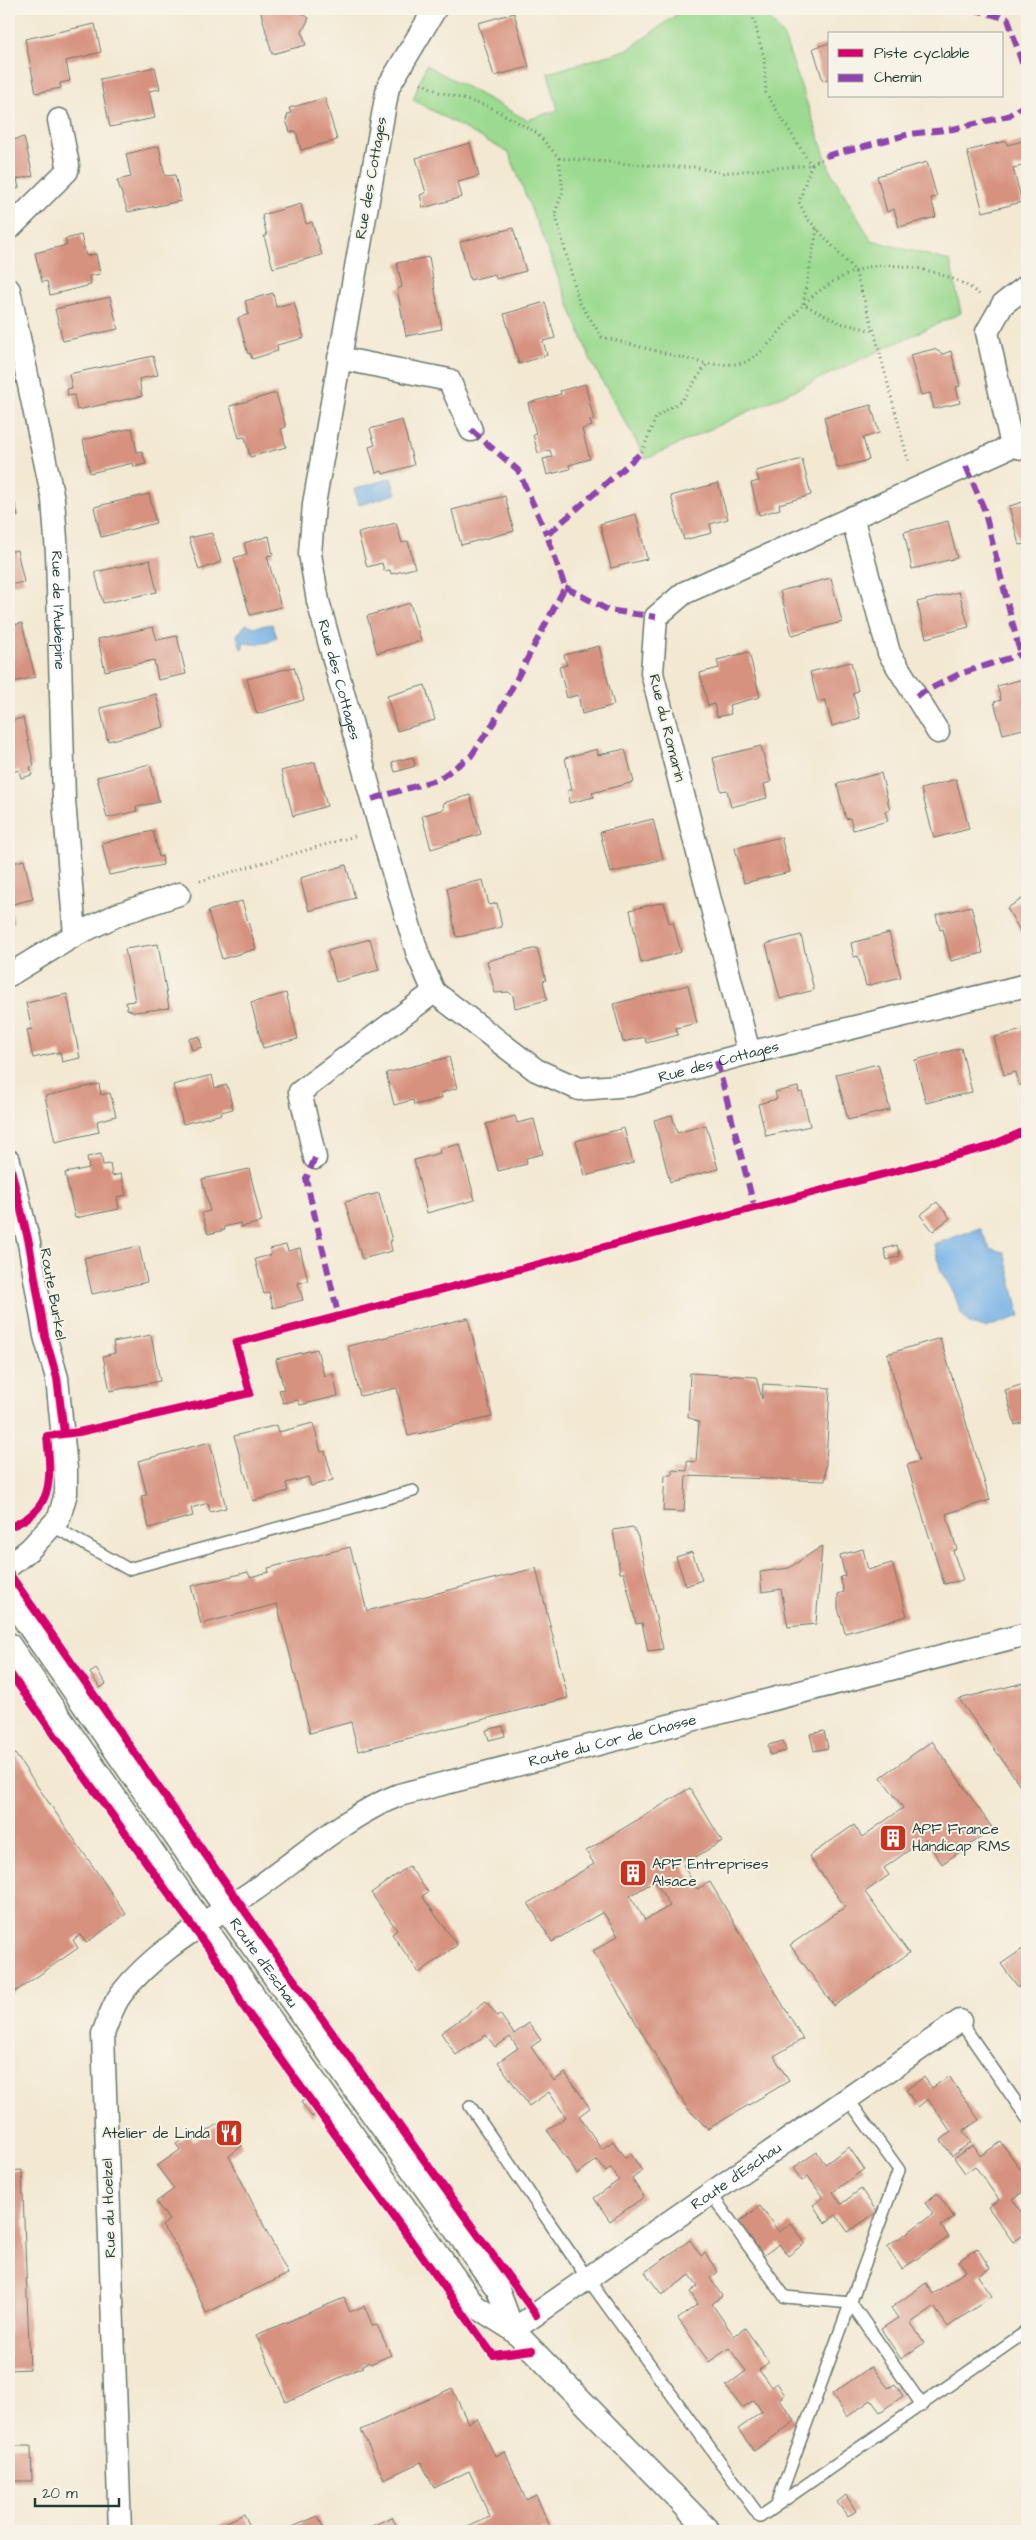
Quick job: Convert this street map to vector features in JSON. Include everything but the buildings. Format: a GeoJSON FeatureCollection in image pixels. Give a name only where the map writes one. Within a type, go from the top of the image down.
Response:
{"type":"FeatureCollection","features":[{"type":"Feature","properties":{"kind":"street","name":"Rue des Cottages"},"geometry":{"type":"LineString","coordinates":[[435,9],[388,87],[314,504],[310,554],[318,601],[380,828],[418,955],[434,992],[536,1070],[579,1089],[631,1085],[749,1052],[1027,985]]}},
{"type":"Feature","properties":{"kind":"street"},"geometry":{"type":"LineString","coordinates":[[9,229],[67,171],[68,165],[59,120]]}},
{"type":"Feature","properties":{"kind":"street","name":"Rue du Romarin"},"geometry":{"type":"LineString","coordinates":[[749,1052],[652,673],[656,617],[684,593],[916,488],[1020,448],[987,332],[1003,304],[1027,286]]}},
{"type":"Feature","properties":{"kind":"street","name":"Rue de l'Aubépine"},"geometry":{"type":"LineString","coordinates":[[9,290],[53,499],[57,563],[64,800],[75,935]]}},
{"type":"Feature","properties":{"kind":"street"},"geometry":{"type":"LineString","coordinates":[[339,358],[449,380],[471,430]]}},
{"type":"Feature","properties":{"kind":"street"},"geometry":{"type":"LineString","coordinates":[[852,517],[888,653],[938,732]]}},
{"type":"Feature","properties":{"kind":"street"},"geometry":{"type":"LineString","coordinates":[[9,975],[75,935],[119,914],[179,894]]}},
{"type":"Feature","properties":{"kind":"street"},"geometry":{"type":"LineString","coordinates":[[315,1158],[300,1092],[434,992]]}},
{"type":"Feature","properties":{"kind":"street","name":"Route Burkel"},"geometry":{"type":"LineString","coordinates":[[9,1161],[29,1242],[46,1336],[59,1392],[64,1433],[66,1493],[61,1512],[54,1526],[30,1550],[9,1566]]}},
{"type":"Feature","properties":{"kind":"street","name":"Route d'Eschau"},"geometry":{"type":"LineString","coordinates":[[9,1598],[225,1908],[498,2290],[513,2330]]}},
{"type":"Feature","properties":{"kind":"street","name":"Route du Cor de Chasse"},"geometry":{"type":"LineString","coordinates":[[225,1908],[368,1810],[399,1795],[1027,1634]]}},
{"type":"Feature","properties":{"kind":"street","name":"Route d'Eschau"},"geometry":{"type":"LineString","coordinates":[[9,1644],[203,1924],[475,2306],[513,2330],[709,2531]]}},
{"type":"Feature","properties":{"kind":"street","name":"Rue du Hoelzel"},"geometry":{"type":"LineString","coordinates":[[120,2531],[103,2034],[121,1994],[146,1968],[225,1908]]}},
{"type":"Feature","properties":{"kind":"street","name":"Route d'Eschau"},"geometry":{"type":"LineString","coordinates":[[513,2330],[960,2021]]}},
{"type":"Feature","properties":{"kind":"lane"},"geometry":{"type":"LineString","coordinates":[[54,1526],[128,1569],[413,1491]]}},
{"type":"Feature","properties":{"kind":"lane"},"geometry":{"type":"LineString","coordinates":[[960,2021],[1027,2118]]}},
{"type":"Feature","properties":{"kind":"lane"},"geometry":{"type":"LineString","coordinates":[[777,2504],[899,2170],[848,2099]]}},
{"type":"Feature","properties":{"kind":"lane"},"geometry":{"type":"LineString","coordinates":[[470,2106],[588,2279],[760,2517],[1027,2331]]}},
{"type":"Feature","properties":{"kind":"lane"},"geometry":{"type":"LineString","coordinates":[[711,2194],[785,2297],[850,2303],[922,2405]]}},
{"type":"Feature","properties":{"kind":"path"},"geometry":{"type":"LineString","coordinates":[[751,9],[764,58],[766,93],[811,165],[800,202],[807,218],[855,272],[874,331],[916,488]]}},
{"type":"Feature","properties":{"kind":"path"},"geometry":{"type":"LineString","coordinates":[[397,72],[439,92],[490,106],[537,133],[559,158],[563,191],[555,213],[579,302],[602,337],[707,364],[745,362],[775,338],[803,304],[842,277],[870,267],[923,268],[971,286],[998,312]]}},
{"type":"Feature","properties":{"kind":"path"},"geometry":{"type":"LineString","coordinates":[[559,158],[667,167],[695,167],[720,173],[811,165],[826,156]]}},
{"type":"Feature","properties":{"kind":"path"},"geometry":{"type":"LineString","coordinates":[[803,304],[817,229]]}},
{"type":"Feature","properties":{"kind":"path"},"geometry":{"type":"LineString","coordinates":[[803,304],[840,324],[874,331]]}},
{"type":"Feature","properties":{"kind":"path"},"geometry":{"type":"LineString","coordinates":[[642,452],[656,416],[682,400],[707,364]]}},
{"type":"Feature","properties":{"kind":"path"},"geometry":{"type":"LineString","coordinates":[[179,894],[191,884],[380,828]]}},
{"type":"Feature","properties":{"kind":"green space"},"geometry":{"type":"Polygon","coordinates":[[[684,9],[763,9],[784,37],[830,170],[871,240],[950,261],[961,313],[646,459],[592,363],[509,153],[413,100],[426,65],[527,120],[558,110],[548,73],[629,49],[684,9]]]}},
{"type":"Feature","properties":{"kind":"water"},"geometry":{"type":"Polygon","coordinates":[[[391,478],[396,494],[359,505],[354,489],[391,478]]]}},
{"type":"Feature","properties":{"kind":"water"},"geometry":{"type":"Polygon","coordinates":[[[246,624],[255,627],[272,624],[277,637],[261,644],[243,642],[243,649],[241,649],[237,635],[246,624]]]}},
{"type":"Feature","properties":{"kind":"water"},"geometry":{"type":"Polygon","coordinates":[[[980,1228],[990,1249],[1004,1252],[1020,1316],[985,1328],[970,1324],[961,1313],[954,1293],[941,1272],[934,1244],[980,1228]]]}},
{"type":"Feature","properties":{"kind":"marked path"},"geometry":{"type":"LineString","coordinates":[[972,9],[1008,19],[1027,79]]}},
{"type":"Feature","properties":{"kind":"marked path"},"geometry":{"type":"LineString","coordinates":[[826,156],[910,134],[953,129],[1008,116],[1023,106],[1027,95]]}},
{"type":"Feature","properties":{"kind":"marked path"},"geometry":{"type":"LineString","coordinates":[[471,430],[518,470],[547,535]]}},
{"type":"Feature","properties":{"kind":"marked path"},"geometry":{"type":"LineString","coordinates":[[372,799],[439,779],[471,756],[494,722],[565,587],[547,535],[642,452]]}},
{"type":"Feature","properties":{"kind":"marked path"},"geometry":{"type":"LineString","coordinates":[[966,466],[984,509],[1018,645],[1022,654],[1027,656]]}},
{"type":"Feature","properties":{"kind":"marked path"},"geometry":{"type":"LineString","coordinates":[[565,587],[608,610],[656,617]]}},
{"type":"Feature","properties":{"kind":"marked path"},"geometry":{"type":"LineString","coordinates":[[916,696],[959,674],[1022,654]]}},
{"type":"Feature","properties":{"kind":"marked path"},"geometry":{"type":"LineString","coordinates":[[717,1061],[754,1206]]}},
{"type":"Feature","properties":{"kind":"marked path"},"geometry":{"type":"LineString","coordinates":[[315,1158],[306,1179],[339,1318]]}},
{"type":"Feature","properties":{"kind":"cycle path"},"geometry":{"type":"LineString","coordinates":[[9,1527],[35,1512],[47,1491],[49,1479],[47,1436],[79,1432],[250,1393],[236,1343],[988,1147],[1027,1130]]}},
{"type":"Feature","properties":{"kind":"cycle path"},"geometry":{"type":"LineString","coordinates":[[9,1161],[29,1243],[45,1336],[57,1378],[64,1433]]}},
{"type":"Feature","properties":{"kind":"cycle path"},"geometry":{"type":"LineString","coordinates":[[9,1573],[263,1937],[536,2315]]}},
{"type":"Feature","properties":{"kind":"cycle path"},"geometry":{"type":"LineString","coordinates":[[9,1672],[229,1977],[243,2006],[493,2355],[532,2350]]}},
{"type":"Feature","properties":{"kind":"place","name":"APF France Handicap RMS"},"geometry":{"type":"Point","coordinates":[893,1838]}},
{"type":"Feature","properties":{"kind":"place","name":"APF Entreprises Alsace"},"geometry":{"type":"Point","coordinates":[633,1873]}},
{"type":"Feature","properties":{"kind":"place","name":"Atelier de Linda"},"geometry":{"type":"Point","coordinates":[229,2133]}}]}
